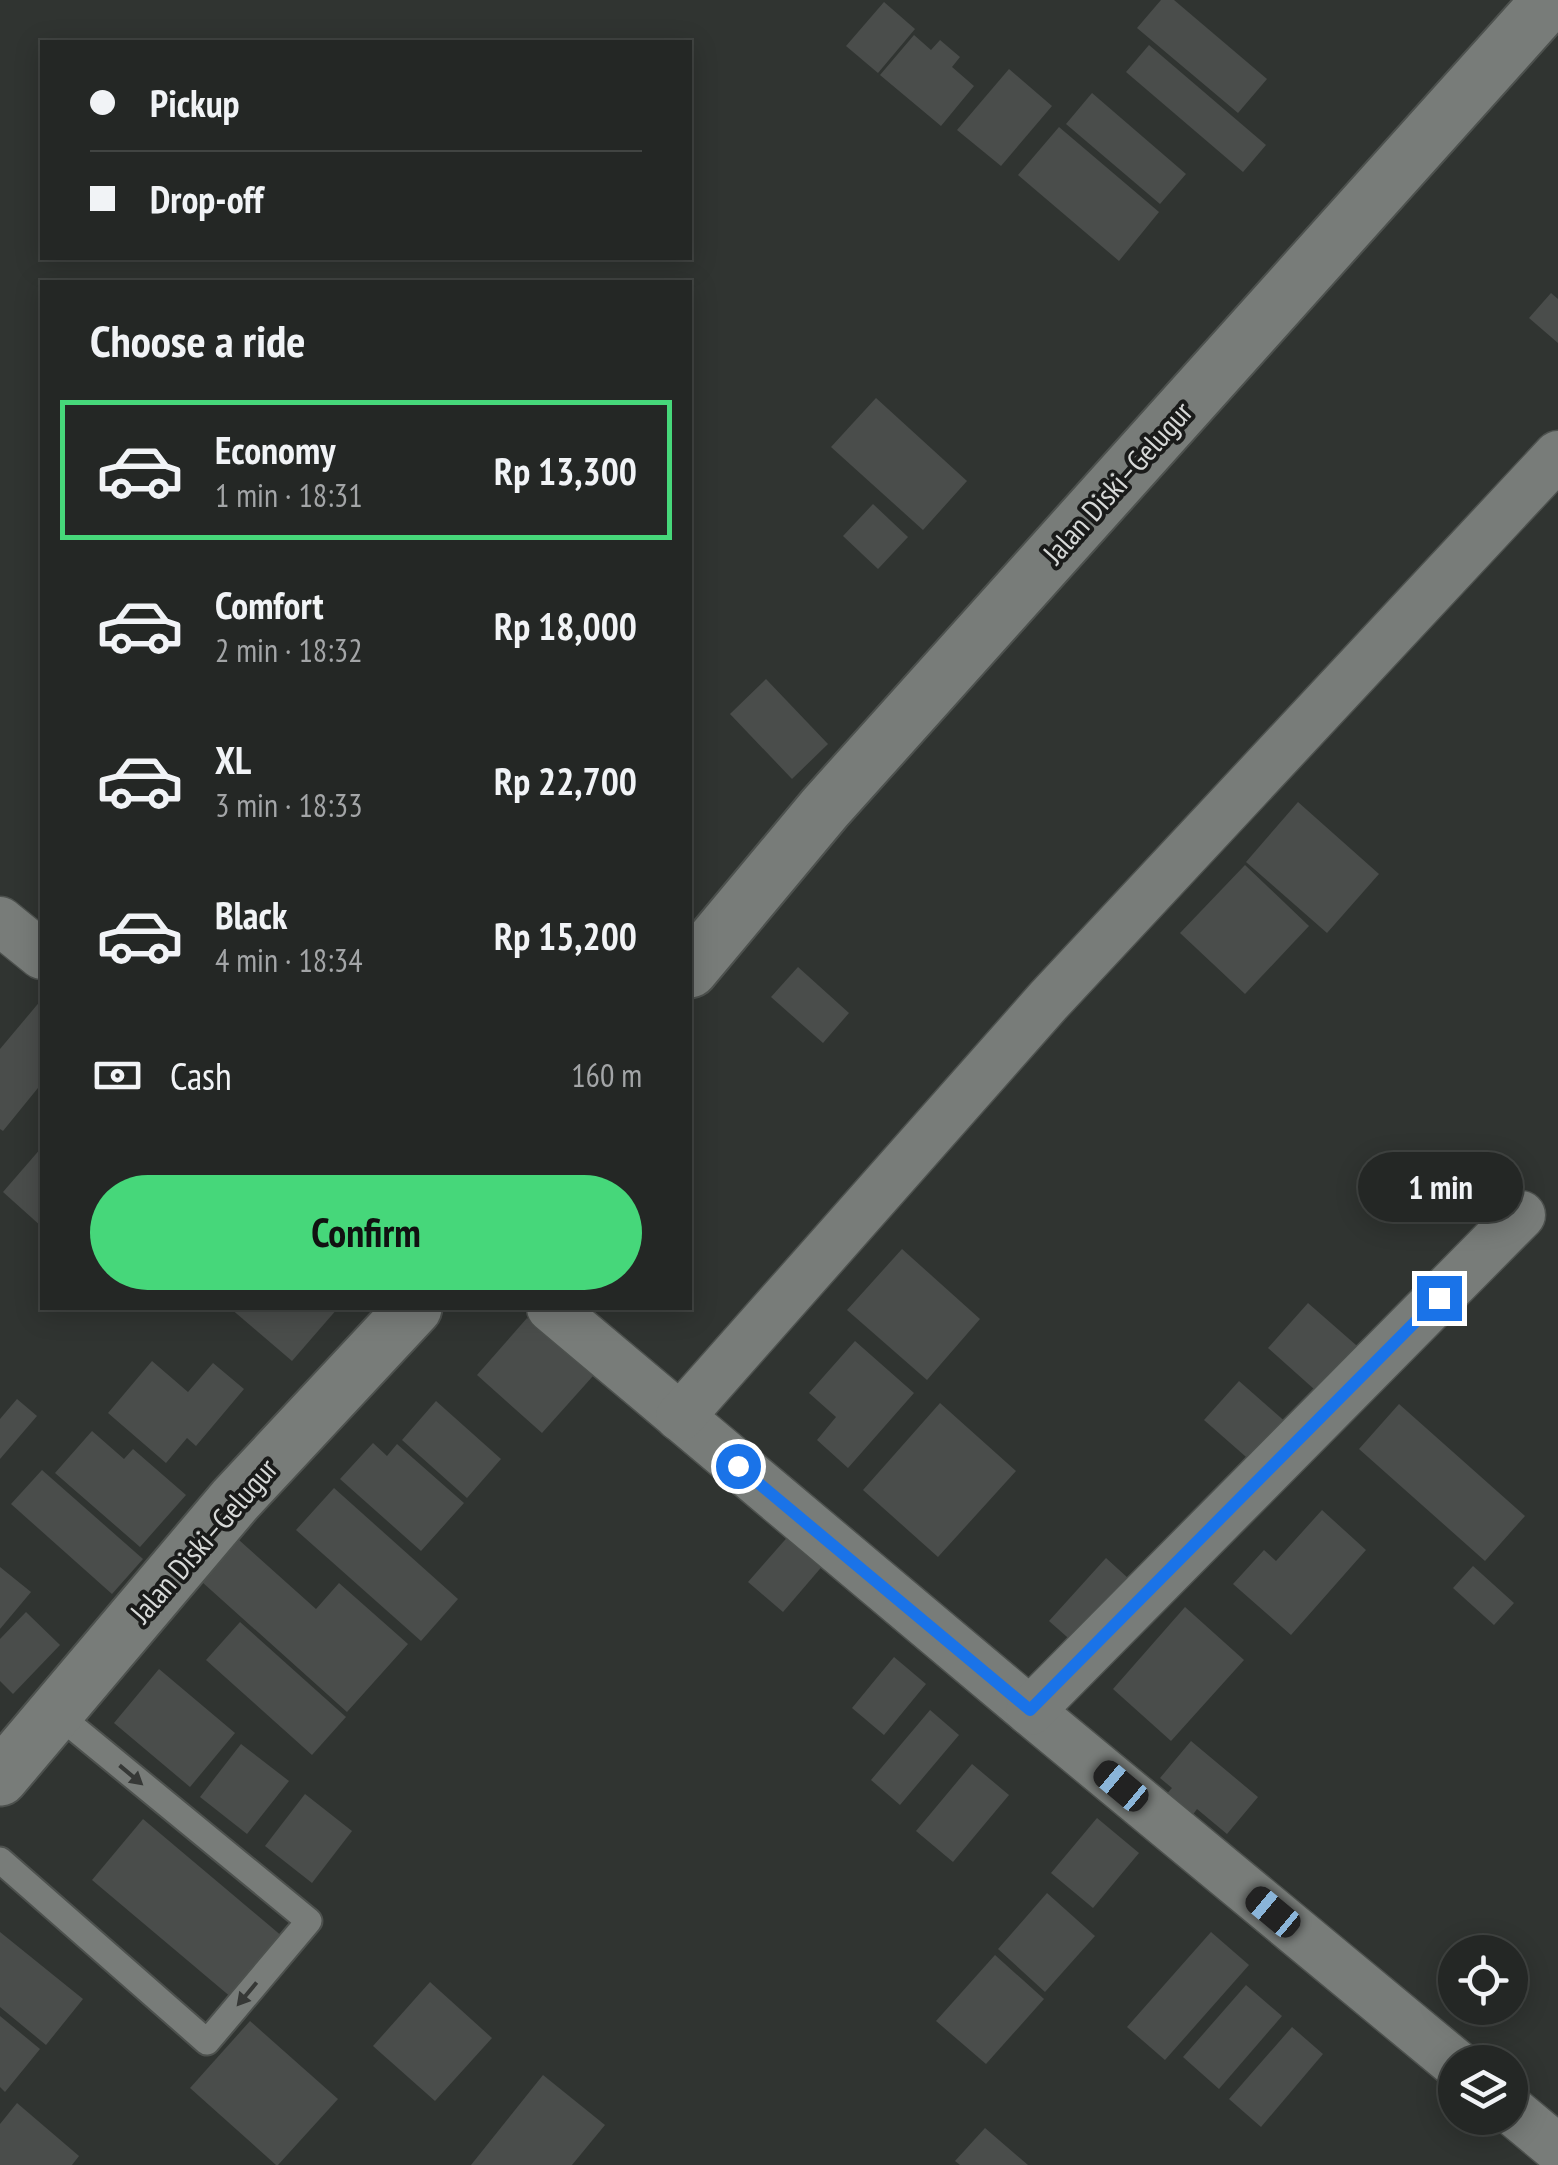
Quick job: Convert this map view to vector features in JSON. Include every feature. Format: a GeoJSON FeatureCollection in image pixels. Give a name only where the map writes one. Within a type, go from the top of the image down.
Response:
{"type":"FeatureCollection","features":[{"type":"Feature","properties":{"kind":"main road","name":"Jalan Diski–Gelugur"},"geometry":{"type":"LineString","coordinates":[[692,968],[825,808],[1550,0]]}},
{"type":"Feature","properties":{"kind":"main road","name":"Jalan Diski–Gelugur"},"geometry":{"type":"LineString","coordinates":[[0,1778],[235,1500],[412,1310]]}},
{"type":"Feature","properties":{"kind":"street"},"geometry":{"type":"LineString","coordinates":[[680,1417],[1049,1000],[1558,455]]}},
{"type":"Feature","properties":{"kind":"street"},"geometry":{"type":"LineString","coordinates":[[0,921],[40,953]]}},
{"type":"Feature","properties":{"kind":"street"},"geometry":{"type":"LineString","coordinates":[[1030,1710],[1521,1215]]}},
{"type":"Feature","properties":{"kind":"street"},"geometry":{"type":"LineString","coordinates":[[553,1310],[1438,2049]]}},
{"type":"Feature","properties":{"kind":"street"},"geometry":{"type":"LineString","coordinates":[[1528,2124],[1558,2148]]}},
{"type":"Feature","properties":{"kind":"lane"},"geometry":{"type":"LineString","coordinates":[[0,1860],[206,2042],[309,1921],[56,1712]]}},
{"type":"Feature","properties":{"kind":"building"},"geometry":{"type":"Polygon","coordinates":[[[1161,0],[1174,0],[1267,79],[1238,113],[1137,28],[1161,0]]]}},
{"type":"Feature","properties":{"kind":"building"},"geometry":{"type":"Polygon","coordinates":[[[884,2],[915,29],[878,73],[846,46],[884,2]]]}},
{"type":"Feature","properties":{"kind":"building"},"geometry":{"type":"Polygon","coordinates":[[[914,35],[931,50],[940,40],[960,57],[952,67],[974,86],[941,126],[880,75],[914,35]]]}},
{"type":"Feature","properties":{"kind":"building"},"geometry":{"type":"Polygon","coordinates":[[[1149,45],[1266,145],[1243,172],[1126,72],[1149,45]]]}},
{"type":"Feature","properties":{"kind":"building"},"geometry":{"type":"Polygon","coordinates":[[[1009,69],[1052,106],[1001,166],[957,130],[1009,69]]]}},
{"type":"Feature","properties":{"kind":"building"},"geometry":{"type":"Polygon","coordinates":[[[1092,93],[1186,174],[1160,204],[1066,124],[1092,93]]]}},
{"type":"Feature","properties":{"kind":"building"},"geometry":{"type":"Polygon","coordinates":[[[1059,127],[1159,212],[1119,261],[1018,175],[1059,127]]]}},
{"type":"Feature","properties":{"kind":"building"},"geometry":{"type":"Polygon","coordinates":[[[1551,293],[1558,299],[1558,343],[1529,318],[1551,293]]]}},
{"type":"Feature","properties":{"kind":"building"},"geometry":{"type":"Polygon","coordinates":[[[876,398],[967,481],[923,530],[831,447],[876,398]]]}},
{"type":"Feature","properties":{"kind":"building"},"geometry":{"type":"Polygon","coordinates":[[[873,504],[908,537],[878,569],[843,536],[873,504]]]}},
{"type":"Feature","properties":{"kind":"building"},"geometry":{"type":"Polygon","coordinates":[[[766,679],[828,744],[792,779],[730,714],[766,679]]]}},
{"type":"Feature","properties":{"kind":"building"},"geometry":{"type":"Polygon","coordinates":[[[1298,802],[1379,874],[1327,933],[1246,862],[1298,802]]]}},
{"type":"Feature","properties":{"kind":"building"},"geometry":{"type":"Polygon","coordinates":[[[1245,865],[1309,926],[1245,994],[1180,933],[1245,865]]]}},
{"type":"Feature","properties":{"kind":"building"},"geometry":{"type":"Polygon","coordinates":[[[798,967],[849,1013],[823,1043],[771,997],[798,967]]]}},
{"type":"Feature","properties":{"kind":"building"},"geometry":{"type":"Polygon","coordinates":[[[40,1001],[40,1085],[3,1131],[0,1129],[0,1049],[40,1001]]]}},
{"type":"Feature","properties":{"kind":"building"},"geometry":{"type":"Polygon","coordinates":[[[40,1149],[40,1225],[3,1192],[40,1149]]]}},
{"type":"Feature","properties":{"kind":"building"},"geometry":{"type":"Polygon","coordinates":[[[902,1249],[980,1319],[927,1380],[847,1310],[902,1249]]]}},
{"type":"Feature","properties":{"kind":"building"},"geometry":{"type":"Polygon","coordinates":[[[1308,1303],[1364,1352],[1324,1398],[1268,1348],[1308,1303]]]}},
{"type":"Feature","properties":{"kind":"building"},"geometry":{"type":"Polygon","coordinates":[[[232,1310],[336,1310],[292,1361],[232,1310]]]}},
{"type":"Feature","properties":{"kind":"building"},"geometry":{"type":"Polygon","coordinates":[[[527,1318],[593,1376],[542,1433],[477,1375],[527,1318]]]}},
{"type":"Feature","properties":{"kind":"building"},"geometry":{"type":"Polygon","coordinates":[[[855,1341],[914,1393],[848,1468],[817,1440],[836,1417],[809,1393],[855,1341]]]}},
{"type":"Feature","properties":{"kind":"building"},"geometry":{"type":"Polygon","coordinates":[[[152,1361],[188,1392],[213,1363],[244,1389],[196,1446],[187,1438],[166,1463],[108,1413],[152,1361]]]}},
{"type":"Feature","properties":{"kind":"building"},"geometry":{"type":"Polygon","coordinates":[[[1239,1381],[1297,1432],[1262,1471],[1204,1420],[1239,1381]]]}},
{"type":"Feature","properties":{"kind":"building"},"geometry":{"type":"Polygon","coordinates":[[[17,1399],[37,1416],[0,1459],[0,1419],[17,1399]]]}},
{"type":"Feature","properties":{"kind":"building"},"geometry":{"type":"Polygon","coordinates":[[[436,1401],[501,1459],[467,1498],[402,1440],[436,1401]]]}},
{"type":"Feature","properties":{"kind":"building"},"geometry":{"type":"Polygon","coordinates":[[[940,1403],[1016,1471],[938,1557],[863,1490],[940,1403]]]}},
{"type":"Feature","properties":{"kind":"building"},"geometry":{"type":"Polygon","coordinates":[[[1399,1404],[1525,1516],[1485,1561],[1359,1449],[1399,1404]]]}},
{"type":"Feature","properties":{"kind":"building"},"geometry":{"type":"Polygon","coordinates":[[[92,1431],[124,1459],[133,1449],[186,1495],[140,1547],[55,1473],[92,1431]]]}},
{"type":"Feature","properties":{"kind":"building"},"geometry":{"type":"Polygon","coordinates":[[[373,1443],[387,1456],[397,1444],[464,1503],[421,1551],[340,1479],[373,1443]]]}},
{"type":"Feature","properties":{"kind":"building"},"geometry":{"type":"Polygon","coordinates":[[[42,1470],[143,1559],[112,1594],[11,1504],[42,1470]]]}},
{"type":"Feature","properties":{"kind":"building"},"geometry":{"type":"Polygon","coordinates":[[[334,1488],[458,1599],[421,1641],[296,1530],[334,1488]]]}},
{"type":"Feature","properties":{"kind":"building"},"geometry":{"type":"Polygon","coordinates":[[[1322,1510],[1366,1550],[1291,1635],[1233,1584],[1264,1550],[1276,1561],[1322,1510]]]}},
{"type":"Feature","properties":{"kind":"building"},"geometry":{"type":"Polygon","coordinates":[[[791,1533],[825,1563],[783,1612],[748,1582],[791,1533]]]}},
{"type":"Feature","properties":{"kind":"building"},"geometry":{"type":"Polygon","coordinates":[[[239,1540],[316,1609],[339,1583],[408,1644],[347,1712],[202,1582],[239,1540]]]}},
{"type":"Feature","properties":{"kind":"building"},"geometry":{"type":"Polygon","coordinates":[[[1106,1558],[1140,1589],[1084,1652],[1049,1621],[1106,1558]]]}},
{"type":"Feature","properties":{"kind":"building"},"geometry":{"type":"Polygon","coordinates":[[[1473,1566],[1514,1603],[1494,1625],[1453,1588],[1473,1566]]]}},
{"type":"Feature","properties":{"kind":"building"},"geometry":{"type":"Polygon","coordinates":[[[0,1567],[31,1592],[0,1629],[0,1567]]]}},
{"type":"Feature","properties":{"kind":"building"},"geometry":{"type":"Polygon","coordinates":[[[1185,1607],[1244,1660],[1171,1741],[1113,1689],[1185,1607]]]}},
{"type":"Feature","properties":{"kind":"building"},"geometry":{"type":"Polygon","coordinates":[[[26,1612],[60,1645],[13,1694],[0,1681],[0,1639],[26,1612]]]}},
{"type":"Feature","properties":{"kind":"building"},"geometry":{"type":"Polygon","coordinates":[[[240,1622],[346,1717],[312,1755],[206,1660],[240,1622]]]}},
{"type":"Feature","properties":{"kind":"building"},"geometry":{"type":"Polygon","coordinates":[[[894,1657],[926,1684],[884,1735],[852,1708],[894,1657]]]}},
{"type":"Feature","properties":{"kind":"building"},"geometry":{"type":"Polygon","coordinates":[[[159,1669],[235,1733],[190,1787],[114,1723],[159,1669]]]}},
{"type":"Feature","properties":{"kind":"building"},"geometry":{"type":"Polygon","coordinates":[[[930,1710],[959,1735],[900,1805],[871,1780],[930,1710]]]}},
{"type":"Feature","properties":{"kind":"building"},"geometry":{"type":"Polygon","coordinates":[[[1191,1741],[1258,1797],[1227,1834],[1197,1809],[1189,1820],[1163,1798],[1172,1788],[1160,1778],[1191,1741]]]}},
{"type":"Feature","properties":{"kind":"building"},"geometry":{"type":"Polygon","coordinates":[[[241,1744],[289,1781],[247,1834],[200,1797],[241,1744]]]}},
{"type":"Feature","properties":{"kind":"building"},"geometry":{"type":"Polygon","coordinates":[[[972,1764],[1009,1795],[953,1862],[916,1831],[972,1764]]]}},
{"type":"Feature","properties":{"kind":"building"},"geometry":{"type":"Polygon","coordinates":[[[305,1794],[352,1831],[312,1883],[265,1846],[305,1794]]]}},
{"type":"Feature","properties":{"kind":"building"},"geometry":{"type":"Polygon","coordinates":[[[1097,1818],[1139,1853],[1093,1908],[1051,1873],[1097,1818]]]}},
{"type":"Feature","properties":{"kind":"building"},"geometry":{"type":"Polygon","coordinates":[[[143,1819],[283,1937],[232,1998],[92,1880],[143,1819]]]}},
{"type":"Feature","properties":{"kind":"building"},"geometry":{"type":"Polygon","coordinates":[[[1047,1893],[1095,1936],[1045,1992],[998,1949],[1047,1893]]]}},
{"type":"Feature","properties":{"kind":"building"},"geometry":{"type":"Polygon","coordinates":[[[0,1932],[83,1999],[46,2045],[0,2007],[0,1932]]]}},
{"type":"Feature","properties":{"kind":"building"},"geometry":{"type":"Polygon","coordinates":[[[1211,1932],[1249,1965],[1165,2060],[1127,2027],[1211,1932]]]}},
{"type":"Feature","properties":{"kind":"building"},"geometry":{"type":"Polygon","coordinates":[[[995,1955],[1044,1999],[986,2064],[936,2021],[995,1955]]]}},
{"type":"Feature","properties":{"kind":"building"},"geometry":{"type":"Polygon","coordinates":[[[430,1982],[492,2038],[435,2101],[373,2046],[430,1982]]]}},
{"type":"Feature","properties":{"kind":"building"},"geometry":{"type":"Polygon","coordinates":[[[1246,1985],[1282,2016],[1219,2089],[1183,2057],[1246,1985]]]}},
{"type":"Feature","properties":{"kind":"building"},"geometry":{"type":"Polygon","coordinates":[[[0,2016],[40,2049],[5,2092],[0,2087],[0,2016]]]}},
{"type":"Feature","properties":{"kind":"building"},"geometry":{"type":"Polygon","coordinates":[[[250,2021],[338,2099],[278,2165],[190,2088],[250,2021]]]}},
{"type":"Feature","properties":{"kind":"building"},"geometry":{"type":"Polygon","coordinates":[[[1292,2027],[1323,2054],[1261,2127],[1229,2099],[1292,2027]]]}},
{"type":"Feature","properties":{"kind":"building"},"geometry":{"type":"Polygon","coordinates":[[[543,2075],[605,2125],[572,2165],[471,2165],[543,2075]]]}},
{"type":"Feature","properties":{"kind":"building"},"geometry":{"type":"Polygon","coordinates":[[[17,2103],[79,2156],[72,2165],[0,2165],[0,2124],[17,2103]]]}},
{"type":"Feature","properties":{"kind":"building"},"geometry":{"type":"Polygon","coordinates":[[[985,2128],[1028,2165],[960,2165],[955,2161],[985,2128]]]}},
{"type":"Feature","properties":{"kind":"route"},"geometry":{"type":"LineString","coordinates":[[738,1466],[1030,1710],[1439,1298]]}}]}
